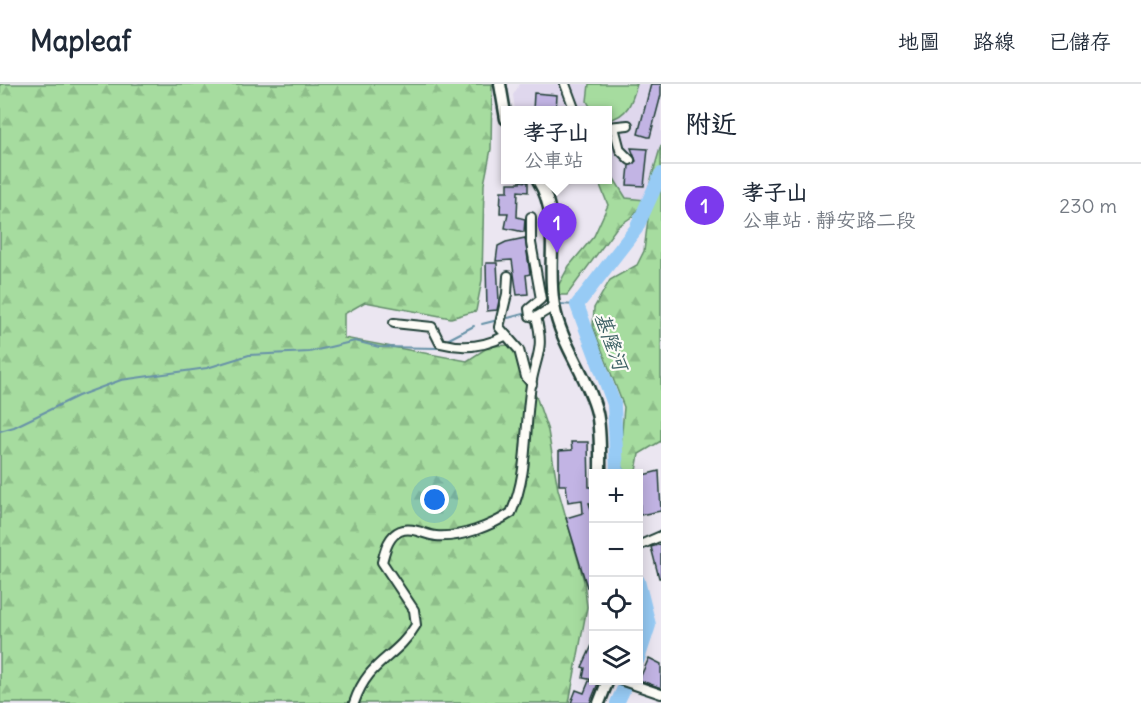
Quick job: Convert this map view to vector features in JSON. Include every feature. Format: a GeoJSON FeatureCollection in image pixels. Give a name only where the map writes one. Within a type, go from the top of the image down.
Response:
{"type":"FeatureCollection","features":[{"type":"Feature","properties":{"kind":"main road"},"geometry":{"type":"LineString","coordinates":[[501,84],[504,106]]}},
{"type":"Feature","properties":{"kind":"main road"},"geometry":{"type":"LineString","coordinates":[[540,184],[548,199],[551,214],[553,303],[560,328],[597,414],[600,469]]}},
{"type":"Feature","properties":{"kind":"main road"},"geometry":{"type":"LineString","coordinates":[[599,703],[606,685]]}},
{"type":"Feature","properties":{"kind":"street"},"geometry":{"type":"LineString","coordinates":[[565,84],[573,106]]}},
{"type":"Feature","properties":{"kind":"street"},"geometry":{"type":"LineString","coordinates":[[612,127],[628,124]]}},
{"type":"Feature","properties":{"kind":"street"},"geometry":{"type":"LineString","coordinates":[[612,130],[620,150],[630,160]]}},
{"type":"Feature","properties":{"kind":"street"},"geometry":{"type":"LineString","coordinates":[[531,218],[531,243],[541,299],[530,309],[530,316],[536,317],[553,303]]}},
{"type":"Feature","properties":{"kind":"street"},"geometry":{"type":"LineString","coordinates":[[508,276],[507,294],[500,327],[505,336],[519,350],[526,377],[532,384]]}},
{"type":"Feature","properties":{"kind":"street"},"geometry":{"type":"LineString","coordinates":[[354,703],[363,680],[374,666],[406,641],[416,624],[414,610],[382,562],[387,543],[400,531],[416,530],[437,536],[476,530],[511,513],[520,494],[532,384],[541,355],[541,336],[536,317]]}},
{"type":"Feature","properties":{"kind":"street"},"geometry":{"type":"LineString","coordinates":[[394,323],[432,327],[440,343],[456,347],[492,343],[505,336]]}},
{"type":"Feature","properties":{"kind":"street"},"geometry":{"type":"LineString","coordinates":[[643,544],[657,538]]}},
{"type":"Feature","properties":{"kind":"street"},"geometry":{"type":"LineString","coordinates":[[633,685],[661,694]]}},
{"type":"Feature","properties":{"kind":"shaded area"},"geometry":{"type":"Polygon","coordinates":[[[520,84],[661,84],[661,145],[645,200],[626,198],[612,175],[612,106],[514,106],[513,95],[520,84]]]}},
{"type":"Feature","properties":{"kind":"green space"},"geometry":{"type":"Polygon","coordinates":[[[0,84],[492,84],[491,149],[484,184],[482,280],[476,311],[451,318],[365,302],[344,314],[344,338],[467,361],[490,346],[511,345],[524,361],[548,431],[558,489],[584,581],[587,607],[569,703],[0,703],[0,84]]]}},
{"type":"Feature","properties":{"kind":"green space"},"geometry":{"type":"Polygon","coordinates":[[[589,84],[637,84],[625,112],[615,118],[612,119],[612,106],[590,106],[587,101],[589,84]]]}},
{"type":"Feature","properties":{"kind":"green space"},"geometry":{"type":"Polygon","coordinates":[[[661,145],[661,441],[639,454],[636,469],[624,469],[622,466],[624,407],[593,327],[594,308],[610,280],[637,265],[644,251],[649,211],[638,209],[633,216],[617,227],[567,295],[558,295],[557,288],[569,266],[594,236],[608,205],[600,184],[612,184],[612,175],[626,198],[645,200],[661,145]]]}},
{"type":"Feature","properties":{"kind":"building"},"geometry":{"type":"Polygon","coordinates":[[[651,84],[661,84],[661,95],[650,137],[648,137],[638,134],[651,84]]]}},
{"type":"Feature","properties":{"kind":"building"},"geometry":{"type":"Polygon","coordinates":[[[534,93],[557,95],[556,106],[533,106],[534,93]]]}},
{"type":"Feature","properties":{"kind":"building"},"geometry":{"type":"Polygon","coordinates":[[[631,148],[648,149],[644,186],[627,185],[629,166],[636,161],[631,148]]]}},
{"type":"Feature","properties":{"kind":"building"},"geometry":{"type":"Polygon","coordinates":[[[508,184],[528,184],[528,192],[518,191],[517,217],[525,219],[524,232],[505,228],[508,213],[500,213],[501,191],[508,191],[508,184]]]}},
{"type":"Feature","properties":{"kind":"building"},"geometry":{"type":"Polygon","coordinates":[[[525,238],[530,274],[526,275],[528,294],[517,295],[512,260],[496,261],[498,246],[525,238]]]}},
{"type":"Feature","properties":{"kind":"building"},"geometry":{"type":"Polygon","coordinates":[[[486,263],[497,263],[499,301],[497,310],[487,311],[486,263]]]}},
{"type":"Feature","properties":{"kind":"building"},"geometry":{"type":"Polygon","coordinates":[[[571,442],[588,442],[589,586],[587,587],[566,518],[583,513],[582,500],[568,502],[566,485],[559,485],[559,451],[572,450],[571,442]]]}},
{"type":"Feature","properties":{"kind":"building"},"geometry":{"type":"Polygon","coordinates":[[[659,471],[661,511],[643,514],[643,475],[659,471]]]}},
{"type":"Feature","properties":{"kind":"building"},"geometry":{"type":"Polygon","coordinates":[[[661,544],[661,578],[659,578],[651,547],[661,544]]]}},
{"type":"Feature","properties":{"kind":"building"},"geometry":{"type":"Polygon","coordinates":[[[589,652],[589,679],[583,678],[585,668],[582,667],[589,652]]]}},
{"type":"Feature","properties":{"kind":"building"},"geometry":{"type":"Polygon","coordinates":[[[649,658],[661,664],[661,688],[643,681],[643,671],[649,658]]]}},
{"type":"Feature","properties":{"kind":"building"},"geometry":{"type":"Polygon","coordinates":[[[589,681],[589,685],[597,685],[590,703],[571,703],[576,690],[584,693],[589,681]]]}},
{"type":"Feature","properties":{"kind":"waterway","name":"基隆河"},"geometry":{"type":"LineString","coordinates":[[617,469],[614,404],[577,305],[636,229],[661,174]]}},
{"type":"Feature","properties":{"kind":"waterway"},"geometry":{"type":"LineString","coordinates":[[559,304],[577,305]]}},
{"type":"Feature","properties":{"kind":"waterway"},"geometry":{"type":"LineString","coordinates":[[536,310],[545,308]]}},
{"type":"Feature","properties":{"kind":"waterway"},"geometry":{"type":"LineString","coordinates":[[508,318],[523,314]]}},
{"type":"Feature","properties":{"kind":"waterway"},"geometry":{"type":"LineString","coordinates":[[482,324],[494,321]]}},
{"type":"Feature","properties":{"kind":"waterway"},"geometry":{"type":"LineString","coordinates":[[447,340],[474,326]]}},
{"type":"Feature","properties":{"kind":"waterway"},"geometry":{"type":"LineString","coordinates":[[0,431],[14,427],[78,396],[121,380],[207,368],[249,355],[309,352],[355,341],[379,347],[438,348]]}},
{"type":"Feature","properties":{"kind":"waterway","name":"基隆河"},"geometry":{"type":"LineString","coordinates":[[643,601],[649,625],[643,644]]}},
{"type":"Feature","properties":{"kind":"waterway","name":"基隆河"},"geometry":{"type":"LineString","coordinates":[[617,703],[626,685]]}},
{"type":"Feature","properties":{"kind":"place","name":"孝子山"},"geometry":{"type":"Point","coordinates":[557,253]}}]}
